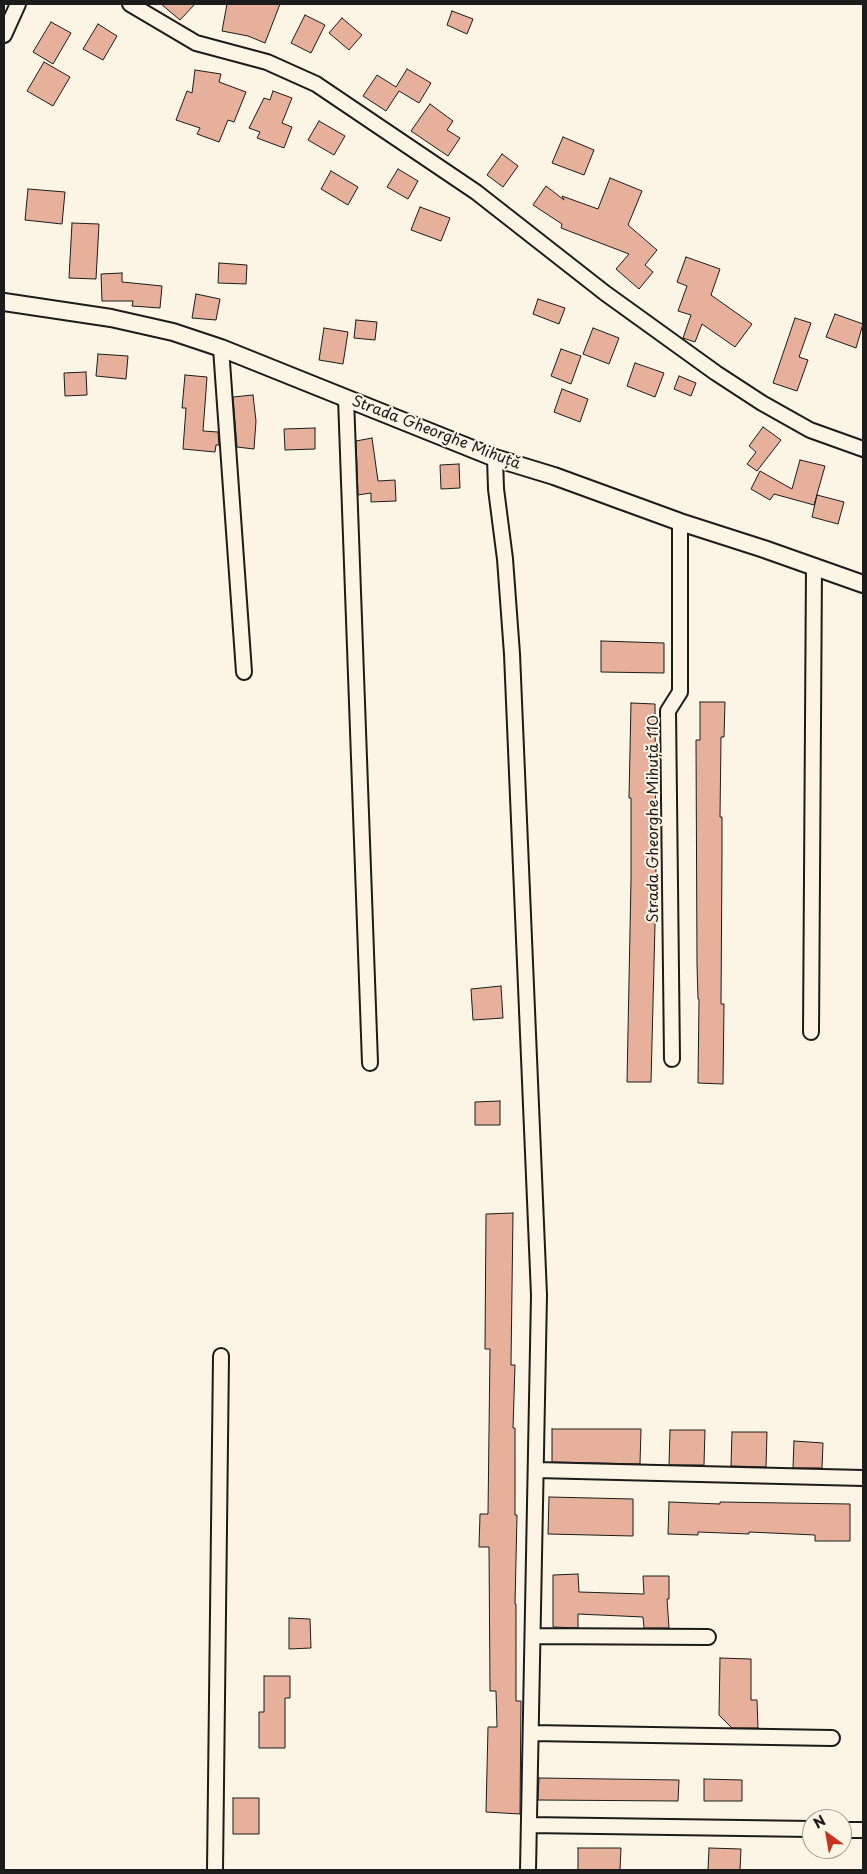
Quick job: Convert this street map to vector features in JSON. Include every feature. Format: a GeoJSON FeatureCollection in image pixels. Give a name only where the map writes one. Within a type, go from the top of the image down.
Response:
{"type":"FeatureCollection","features":[{"type":"Feature","properties":{"kind":"street"},"geometry":{"type":"LineString","coordinates":[[4,35],[18,4]]}},
{"type":"Feature","properties":{"kind":"street"},"geometry":{"type":"LineString","coordinates":[[130,4],[196,44],[267,62],[316,84],[476,192],[605,293],[716,373],[762,403],[810,430],[863,449]]}},
{"type":"Feature","properties":{"kind":"street","name":"Strada Gheorghe Mihuță"},"geometry":{"type":"LineString","coordinates":[[4,302],[111,318],[173,332],[221,348],[495,458],[554,476],[680,522],[863,584]]}},
{"type":"Feature","properties":{"kind":"street"},"geometry":{"type":"LineString","coordinates":[[221,348],[244,672]]}},
{"type":"Feature","properties":{"kind":"street"},"geometry":{"type":"LineString","coordinates":[[346,398],[370,1063]]}},
{"type":"Feature","properties":{"kind":"street"},"geometry":{"type":"LineString","coordinates":[[495,458],[496,489],[505,560],[512,654],[538,1275],[528,1870]]}},
{"type":"Feature","properties":{"kind":"street","name":"Strada Gheorghe Mihuță 110"},"geometry":{"type":"LineString","coordinates":[[672,1058],[668,711],[680,692],[680,522]]}},
{"type":"Feature","properties":{"kind":"street"},"geometry":{"type":"LineString","coordinates":[[811,1032],[814,566]]}},
{"type":"Feature","properties":{"kind":"street"},"geometry":{"type":"LineString","coordinates":[[215,1870],[221,1356]]}},
{"type":"Feature","properties":{"kind":"street"},"geometry":{"type":"LineString","coordinates":[[536,1470],[863,1478]]}},
{"type":"Feature","properties":{"kind":"street"},"geometry":{"type":"LineString","coordinates":[[533,1636],[708,1637]]}},
{"type":"Feature","properties":{"kind":"street"},"geometry":{"type":"LineString","coordinates":[[531,1733],[832,1738]]}},
{"type":"Feature","properties":{"kind":"street"},"geometry":{"type":"LineString","coordinates":[[529,1825],[802,1830]]}},
{"type":"Feature","properties":{"kind":"building"},"geometry":{"type":"Polygon","coordinates":[[[161,4],[195,4],[180,20],[161,4]]]}},
{"type":"Feature","properties":{"kind":"building"},"geometry":{"type":"Polygon","coordinates":[[[227,4],[280,4],[265,43],[248,36],[222,31],[227,4]]]}},
{"type":"Feature","properties":{"kind":"building"},"geometry":{"type":"Polygon","coordinates":[[[452,11],[473,19],[467,34],[447,25],[452,11]]]}},
{"type":"Feature","properties":{"kind":"building"},"geometry":{"type":"Polygon","coordinates":[[[305,15],[325,25],[311,53],[291,43],[305,15]]]}},
{"type":"Feature","properties":{"kind":"building"},"geometry":{"type":"Polygon","coordinates":[[[342,18],[362,35],[349,50],[329,33],[342,18]]]}},
{"type":"Feature","properties":{"kind":"building"},"geometry":{"type":"Polygon","coordinates":[[[51,22],[71,33],[53,64],[33,52],[51,22]]]}},
{"type":"Feature","properties":{"kind":"building"},"geometry":{"type":"Polygon","coordinates":[[[98,24],[117,36],[103,60],[83,49],[98,24]]]}},
{"type":"Feature","properties":{"kind":"building"},"geometry":{"type":"Polygon","coordinates":[[[44,62],[70,77],[53,106],[27,91],[44,62]]]}},
{"type":"Feature","properties":{"kind":"building"},"geometry":{"type":"Polygon","coordinates":[[[407,69],[431,83],[419,103],[399,91],[386,111],[363,96],[377,75],[396,87],[407,69]]]}},
{"type":"Feature","properties":{"kind":"building"},"geometry":{"type":"Polygon","coordinates":[[[195,70],[221,74],[219,82],[246,92],[234,122],[228,120],[219,142],[197,134],[200,128],[176,120],[187,91],[192,93],[195,70]]]}},
{"type":"Feature","properties":{"kind":"building"},"geometry":{"type":"Polygon","coordinates":[[[273,91],[292,98],[282,123],[292,127],[284,148],[257,138],[260,132],[249,128],[264,98],[270,100],[273,91]]]}},
{"type":"Feature","properties":{"kind":"building"},"geometry":{"type":"Polygon","coordinates":[[[430,104],[453,121],[447,130],[460,138],[448,156],[411,131],[430,104]]]}},
{"type":"Feature","properties":{"kind":"building"},"geometry":{"type":"Polygon","coordinates":[[[319,121],[345,136],[334,155],[308,140],[319,121]]]}},
{"type":"Feature","properties":{"kind":"building"},"geometry":{"type":"Polygon","coordinates":[[[563,137],[594,150],[584,175],[552,163],[563,137]]]}},
{"type":"Feature","properties":{"kind":"building"},"geometry":{"type":"Polygon","coordinates":[[[502,154],[518,166],[503,187],[487,175],[502,154]]]}},
{"type":"Feature","properties":{"kind":"building"},"geometry":{"type":"Polygon","coordinates":[[[398,169],[418,181],[408,199],[387,187],[398,169]]]}},
{"type":"Feature","properties":{"kind":"building"},"geometry":{"type":"Polygon","coordinates":[[[331,171],[358,187],[348,205],[321,189],[331,171]]]}},
{"type":"Feature","properties":{"kind":"building"},"geometry":{"type":"Polygon","coordinates":[[[610,178],[642,191],[628,225],[657,250],[645,265],[653,272],[639,289],[616,269],[629,254],[561,228],[562,224],[533,205],[546,186],[564,200],[562,196],[598,209],[610,178]]]}},
{"type":"Feature","properties":{"kind":"building"},"geometry":{"type":"Polygon","coordinates":[[[28,189],[65,192],[62,224],[25,220],[28,189]]]}},
{"type":"Feature","properties":{"kind":"building"},"geometry":{"type":"Polygon","coordinates":[[[420,207],[450,218],[441,241],[411,230],[420,207]]]}},
{"type":"Feature","properties":{"kind":"building"},"geometry":{"type":"Polygon","coordinates":[[[72,223],[99,224],[96,279],[69,278],[72,223]]]}},
{"type":"Feature","properties":{"kind":"building"},"geometry":{"type":"Polygon","coordinates":[[[686,257],[720,269],[711,295],[752,324],[735,347],[702,324],[695,342],[683,338],[691,315],[678,311],[687,286],[677,282],[686,257]]]}},
{"type":"Feature","properties":{"kind":"building"},"geometry":{"type":"Polygon","coordinates":[[[219,263],[247,265],[246,284],[218,283],[219,263]]]}},
{"type":"Feature","properties":{"kind":"building"},"geometry":{"type":"Polygon","coordinates":[[[122,273],[122,282],[162,286],[160,308],[132,306],[133,301],[102,301],[101,274],[122,273]]]}},
{"type":"Feature","properties":{"kind":"building"},"geometry":{"type":"Polygon","coordinates":[[[196,294],[220,299],[216,320],[192,318],[196,294]]]}},
{"type":"Feature","properties":{"kind":"building"},"geometry":{"type":"Polygon","coordinates":[[[538,299],[565,308],[559,324],[533,314],[538,299]]]}},
{"type":"Feature","properties":{"kind":"building"},"geometry":{"type":"Polygon","coordinates":[[[835,314],[863,324],[856,348],[826,337],[835,314]]]}},
{"type":"Feature","properties":{"kind":"building"},"geometry":{"type":"Polygon","coordinates":[[[795,318],[811,323],[799,357],[808,360],[797,391],[773,383],[795,318]]]}},
{"type":"Feature","properties":{"kind":"building"},"geometry":{"type":"Polygon","coordinates":[[[356,320],[377,322],[375,340],[354,338],[356,320]]]}},
{"type":"Feature","properties":{"kind":"building"},"geometry":{"type":"Polygon","coordinates":[[[324,328],[348,332],[343,364],[319,360],[324,328]]]}},
{"type":"Feature","properties":{"kind":"building"},"geometry":{"type":"Polygon","coordinates":[[[593,328],[619,338],[609,364],[583,354],[593,328]]]}},
{"type":"Feature","properties":{"kind":"building"},"geometry":{"type":"Polygon","coordinates":[[[561,349],[581,356],[571,384],[551,376],[561,349]]]}},
{"type":"Feature","properties":{"kind":"building"},"geometry":{"type":"Polygon","coordinates":[[[98,354],[128,356],[126,379],[96,376],[98,354]]]}},
{"type":"Feature","properties":{"kind":"building"},"geometry":{"type":"Polygon","coordinates":[[[635,363],[664,373],[655,397],[627,386],[635,363]]]}},
{"type":"Feature","properties":{"kind":"building"},"geometry":{"type":"Polygon","coordinates":[[[86,372],[87,395],[65,396],[64,373],[86,372]]]}},
{"type":"Feature","properties":{"kind":"building"},"geometry":{"type":"Polygon","coordinates":[[[185,375],[207,377],[203,431],[218,432],[219,445],[216,445],[215,452],[183,449],[186,408],[182,408],[185,375]]]}},
{"type":"Feature","properties":{"kind":"building"},"geometry":{"type":"Polygon","coordinates":[[[679,376],[696,383],[691,396],[674,389],[679,376]]]}},
{"type":"Feature","properties":{"kind":"building"},"geometry":{"type":"Polygon","coordinates":[[[562,389],[588,399],[580,422],[554,412],[562,389]]]}},
{"type":"Feature","properties":{"kind":"building"},"geometry":{"type":"Polygon","coordinates":[[[253,395],[256,421],[254,449],[237,447],[233,397],[253,395]]]}},
{"type":"Feature","properties":{"kind":"building"},"geometry":{"type":"Polygon","coordinates":[[[763,427],[781,440],[757,471],[747,464],[756,452],[749,446],[763,427]]]}},
{"type":"Feature","properties":{"kind":"building"},"geometry":{"type":"Polygon","coordinates":[[[315,428],[315,449],[285,450],[284,429],[315,428]]]}},
{"type":"Feature","properties":{"kind":"building"},"geometry":{"type":"Polygon","coordinates":[[[372,438],[378,481],[395,480],[396,501],[371,502],[371,493],[358,495],[356,441],[372,438]]]}},
{"type":"Feature","properties":{"kind":"building"},"geometry":{"type":"Polygon","coordinates":[[[800,460],[825,466],[814,505],[774,494],[770,500],[751,489],[760,471],[792,489],[800,460]]]}},
{"type":"Feature","properties":{"kind":"building"},"geometry":{"type":"Polygon","coordinates":[[[459,464],[460,488],[441,489],[440,465],[459,464]]]}},
{"type":"Feature","properties":{"kind":"building"},"geometry":{"type":"Polygon","coordinates":[[[817,495],[844,502],[838,524],[812,517],[817,495]]]}},
{"type":"Feature","properties":{"kind":"building"},"geometry":{"type":"Polygon","coordinates":[[[601,641],[664,643],[664,673],[601,672],[601,641]]]}},
{"type":"Feature","properties":{"kind":"building"},"geometry":{"type":"Polygon","coordinates":[[[700,702],[725,702],[724,737],[721,737],[720,817],[722,817],[721,1004],[724,1004],[723,1084],[698,1083],[696,740],[700,740],[700,702]]]}},
{"type":"Feature","properties":{"kind":"building"},"geometry":{"type":"Polygon","coordinates":[[[631,703],[655,704],[656,885],[651,1082],[627,1082],[631,880],[631,798],[629,798],[631,703]]]}},
{"type":"Feature","properties":{"kind":"building"},"geometry":{"type":"Polygon","coordinates":[[[501,986],[503,1018],[473,1020],[471,989],[501,986]]]}},
{"type":"Feature","properties":{"kind":"building"},"geometry":{"type":"Polygon","coordinates":[[[500,1101],[500,1125],[475,1125],[475,1102],[500,1101]]]}},
{"type":"Feature","properties":{"kind":"building"},"geometry":{"type":"Polygon","coordinates":[[[513,1213],[511,1365],[515,1365],[513,1428],[515,1428],[515,1515],[517,1515],[515,1604],[516,1701],[521,1701],[520,1814],[486,1812],[488,1727],[497,1727],[496,1691],[490,1691],[489,1547],[479,1547],[480,1514],[488,1514],[490,1349],[485,1349],[486,1214],[513,1213]]]}},
{"type":"Feature","properties":{"kind":"building"},"geometry":{"type":"Polygon","coordinates":[[[552,1429],[641,1429],[640,1464],[552,1462],[552,1429]]]}},
{"type":"Feature","properties":{"kind":"building"},"geometry":{"type":"Polygon","coordinates":[[[670,1430],[705,1430],[704,1465],[669,1465],[670,1430]]]}},
{"type":"Feature","properties":{"kind":"building"},"geometry":{"type":"Polygon","coordinates":[[[732,1432],[767,1432],[766,1467],[731,1466],[732,1432]]]}},
{"type":"Feature","properties":{"kind":"building"},"geometry":{"type":"Polygon","coordinates":[[[794,1441],[823,1443],[822,1468],[793,1468],[794,1441]]]}},
{"type":"Feature","properties":{"kind":"building"},"geometry":{"type":"Polygon","coordinates":[[[549,1497],[633,1499],[633,1536],[548,1534],[549,1497]]]}},
{"type":"Feature","properties":{"kind":"building"},"geometry":{"type":"Polygon","coordinates":[[[669,1502],[850,1504],[850,1541],[815,1541],[815,1535],[749,1532],[749,1534],[698,1532],[698,1535],[668,1534],[669,1502]]]}},
{"type":"Feature","properties":{"kind":"building"},"geometry":{"type":"Polygon","coordinates":[[[578,1574],[579,1592],[644,1594],[643,1576],[669,1576],[669,1599],[667,1599],[669,1628],[644,1628],[643,1617],[578,1614],[578,1628],[553,1627],[553,1575],[578,1574]]]}},
{"type":"Feature","properties":{"kind":"building"},"geometry":{"type":"Polygon","coordinates":[[[289,1618],[310,1619],[311,1648],[289,1649],[289,1618]]]}},
{"type":"Feature","properties":{"kind":"building"},"geometry":{"type":"Polygon","coordinates":[[[720,1658],[751,1659],[751,1700],[757,1700],[758,1728],[732,1728],[719,1715],[720,1658]]]}},
{"type":"Feature","properties":{"kind":"building"},"geometry":{"type":"Polygon","coordinates":[[[264,1676],[290,1676],[290,1698],[285,1698],[285,1748],[259,1748],[259,1712],[264,1712],[264,1676]]]}},
{"type":"Feature","properties":{"kind":"building"},"geometry":{"type":"Polygon","coordinates":[[[539,1778],[679,1780],[678,1801],[538,1800],[539,1778]]]}},
{"type":"Feature","properties":{"kind":"building"},"geometry":{"type":"Polygon","coordinates":[[[704,1779],[742,1780],[742,1801],[704,1801],[704,1779]]]}},
{"type":"Feature","properties":{"kind":"building"},"geometry":{"type":"Polygon","coordinates":[[[233,1798],[259,1798],[259,1834],[233,1834],[233,1798]]]}},
{"type":"Feature","properties":{"kind":"building"},"geometry":{"type":"Polygon","coordinates":[[[578,1848],[621,1848],[620,1870],[578,1870],[578,1848]]]}},
{"type":"Feature","properties":{"kind":"building"},"geometry":{"type":"Polygon","coordinates":[[[709,1848],[741,1849],[740,1870],[708,1870],[709,1848]]]}}]}
